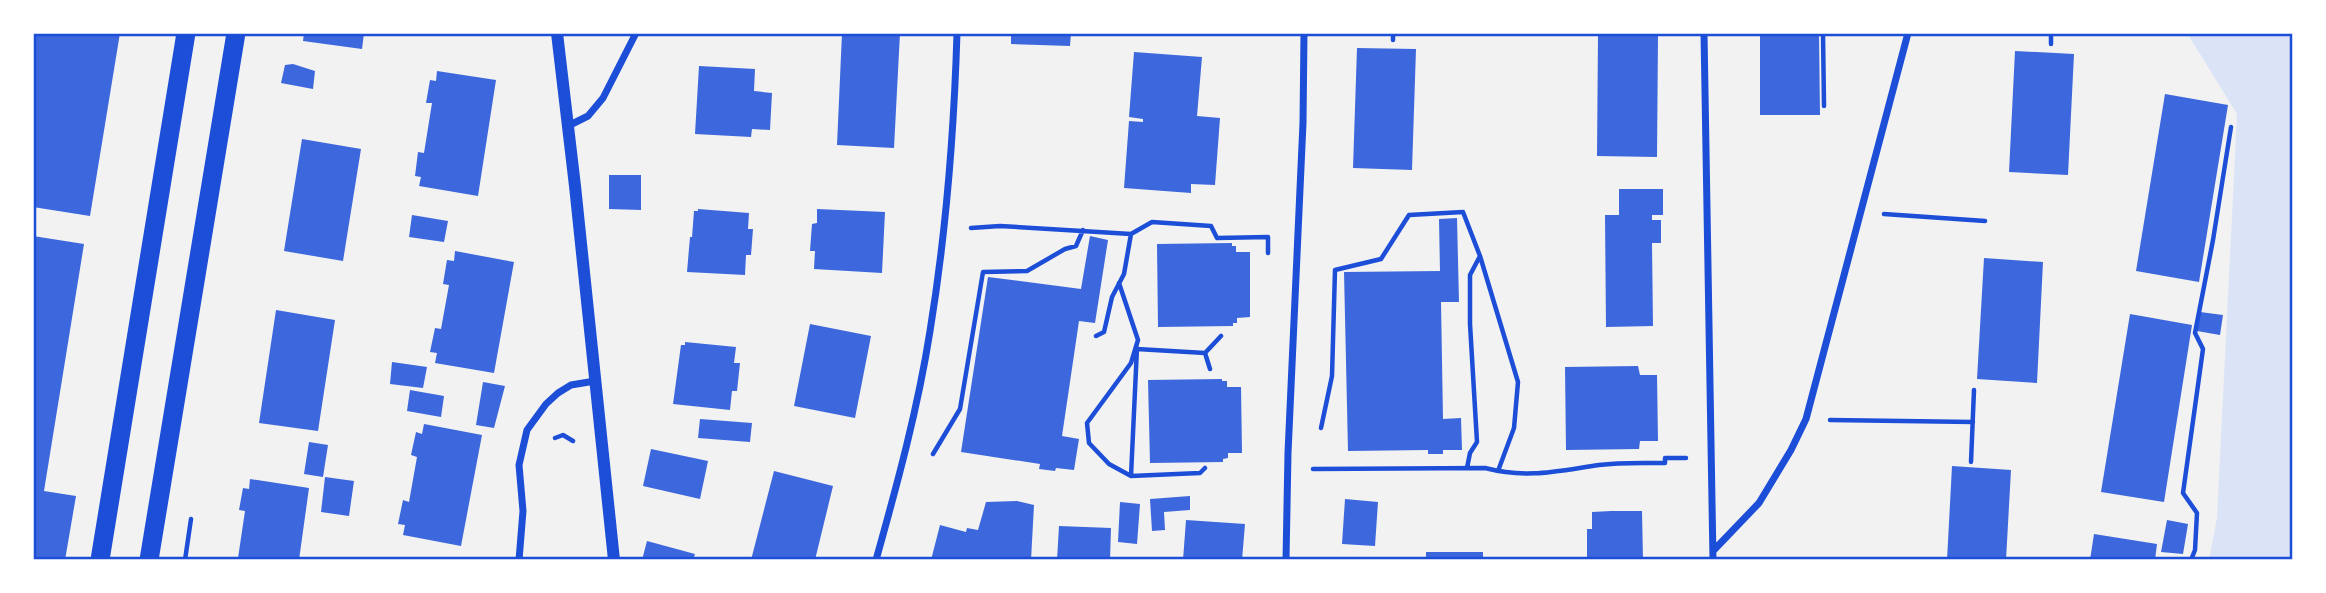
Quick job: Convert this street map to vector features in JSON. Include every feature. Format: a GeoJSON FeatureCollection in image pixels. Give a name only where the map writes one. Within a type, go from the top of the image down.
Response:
{"type":"FeatureCollection","features":[{"type":"Feature","properties":{"kind":"highway"},"geometry":{"type":"LineString","coordinates":[[100,560],[186,33]]}},
{"type":"Feature","properties":{"kind":"highway"},"geometry":{"type":"LineString","coordinates":[[149,560],[236,33]]}},
{"type":"Feature","properties":{"kind":"street"},"geometry":{"type":"LineString","coordinates":[[557,33],[614,560]]}},
{"type":"Feature","properties":{"kind":"street"},"geometry":{"type":"LineString","coordinates":[[568,126],[588,116],[603,98],[636,33]]}},
{"type":"Feature","properties":{"kind":"street"},"geometry":{"type":"LineString","coordinates":[[876,560],[911,428],[930,332],[948,172],[957,33]]}},
{"type":"Feature","properties":{"kind":"street"},"geometry":{"type":"LineString","coordinates":[[1286,560],[1304,33]]}},
{"type":"Feature","properties":{"kind":"street"},"geometry":{"type":"LineString","coordinates":[[1704,33],[1713,560]]}},
{"type":"Feature","properties":{"kind":"street"},"geometry":{"type":"LineString","coordinates":[[1713,551],[1759,503],[1806,419],[1908,33]]}},
{"type":"Feature","properties":{"kind":"street"},"geometry":{"type":"LineString","coordinates":[[519,560],[523,511],[519,465],[527,430],[546,404],[558,393],[571,385],[595,381]]}},
{"type":"Feature","properties":{"kind":"path"},"geometry":{"type":"LineString","coordinates":[[1823,33],[1824,106]]}},
{"type":"Feature","properties":{"kind":"path"},"geometry":{"type":"LineString","coordinates":[[2051,33],[2051,44]]}},
{"type":"Feature","properties":{"kind":"path"},"geometry":{"type":"LineString","coordinates":[[2192,560],[2197,513],[2183,493],[2203,349],[2195,333],[2231,127]]}},
{"type":"Feature","properties":{"kind":"path"},"geometry":{"type":"LineString","coordinates":[[1321,428],[1332,376],[1335,270],[1381,259],[1409,215],[1463,212],[1480,256],[1518,382],[1514,428],[1498,471]]}},
{"type":"Feature","properties":{"kind":"path"},"geometry":{"type":"LineString","coordinates":[[1861,212],[1985,221]]}},
{"type":"Feature","properties":{"kind":"path"},"geometry":{"type":"LineString","coordinates":[[971,228],[1000,226],[1130,234],[1152,222],[1211,226],[1217,238],[1268,237]]}},
{"type":"Feature","properties":{"kind":"path"},"geometry":{"type":"LineString","coordinates":[[929,461],[960,409],[983,272],[1027,271],[1076,246],[1083,230]]}},
{"type":"Feature","properties":{"kind":"path"},"geometry":{"type":"LineString","coordinates":[[1096,336],[1104,332],[1112,297],[1124,274],[1130,234]]}},
{"type":"Feature","properties":{"kind":"path"},"geometry":{"type":"LineString","coordinates":[[1467,468],[1470,453],[1477,442],[1470,275],[1480,256]]}},
{"type":"Feature","properties":{"kind":"path"},"geometry":{"type":"LineString","coordinates":[[1119,283],[1138,341],[1131,476]]}},
{"type":"Feature","properties":{"kind":"path"},"geometry":{"type":"LineString","coordinates":[[1205,353],[1221,336]]}},
{"type":"Feature","properties":{"kind":"path"},"geometry":{"type":"LineString","coordinates":[[1138,341],[1130,363],[1087,423],[1088,443],[1109,464],[1131,476],[1200,473],[1205,468]]}},
{"type":"Feature","properties":{"kind":"path"},"geometry":{"type":"LineString","coordinates":[[1137,349],[1205,353]]}},
{"type":"Feature","properties":{"kind":"path"},"geometry":{"type":"LineString","coordinates":[[1205,353],[1210,369]]}},
{"type":"Feature","properties":{"kind":"path"},"geometry":{"type":"LineString","coordinates":[[1971,463],[1974,390]]}},
{"type":"Feature","properties":{"kind":"path"},"geometry":{"type":"LineString","coordinates":[[1806,419],[1973,422]]}},
{"type":"Feature","properties":{"kind":"path"},"geometry":{"type":"LineString","coordinates":[[1342,469],[1485,468],[1506,473],[1559,473],[1599,465],[1665,463],[1665,458],[1687,458]]}},
{"type":"Feature","properties":{"kind":"shaded area"},"geometry":{"type":"Polygon","coordinates":[[[2187,33],[2293,33],[2293,560],[2209,560],[2217,518],[2237,114],[2187,33]]]}},
{"type":"Feature","properties":{"kind":"building"},"geometry":{"type":"Polygon","coordinates":[[[33,33],[120,33],[90,216],[33,207],[33,33]]]}},
{"type":"Feature","properties":{"kind":"building"},"geometry":{"type":"Polygon","coordinates":[[[304,33],[364,33],[362,49],[303,41],[304,33]]]}},
{"type":"Feature","properties":{"kind":"building"},"geometry":{"type":"Polygon","coordinates":[[[842,33],[900,33],[894,148],[837,145],[842,33]]]}},
{"type":"Feature","properties":{"kind":"building"},"geometry":{"type":"Polygon","coordinates":[[[1011,33],[1071,33],[1070,46],[1011,44],[1011,33]]]}},
{"type":"Feature","properties":{"kind":"building"},"geometry":{"type":"Polygon","coordinates":[[[1760,33],[1819,33],[1820,115],[1760,115],[1760,33]]]}},
{"type":"Feature","properties":{"kind":"building"},"geometry":{"type":"Polygon","coordinates":[[[1598,35],[1658,36],[1657,157],[1597,156],[1598,35]]]}},
{"type":"Feature","properties":{"kind":"building"},"geometry":{"type":"Polygon","coordinates":[[[1357,48],[1416,49],[1412,170],[1353,168],[1357,48]]]}},
{"type":"Feature","properties":{"kind":"building"},"geometry":{"type":"Polygon","coordinates":[[[2015,51],[2074,54],[2068,175],[2009,172],[2015,51]]]}},
{"type":"Feature","properties":{"kind":"building"},"geometry":{"type":"Polygon","coordinates":[[[1134,52],[1202,57],[1197,116],[1220,118],[1215,185],[1191,184],[1191,193],[1124,188],[1129,121],[1143,122],[1143,119],[1129,117],[1134,52]]]}},
{"type":"Feature","properties":{"kind":"building"},"geometry":{"type":"Polygon","coordinates":[[[293,64],[315,71],[313,89],[281,83],[285,65],[293,64]]]}},
{"type":"Feature","properties":{"kind":"building"},"geometry":{"type":"Polygon","coordinates":[[[699,66],[755,69],[754,91],[772,93],[770,130],[752,129],[751,137],[695,134],[699,66]]]}},
{"type":"Feature","properties":{"kind":"building"},"geometry":{"type":"Polygon","coordinates":[[[437,71],[496,80],[478,196],[419,186],[421,177],[415,176],[418,152],[424,153],[432,103],[426,103],[430,80],[436,81],[437,71]]]}},
{"type":"Feature","properties":{"kind":"building"},"geometry":{"type":"Polygon","coordinates":[[[2165,94],[2228,105],[2199,282],[2136,271],[2165,94]]]}},
{"type":"Feature","properties":{"kind":"building"},"geometry":{"type":"Polygon","coordinates":[[[302,139],[361,149],[343,261],[284,251],[302,139]]]}},
{"type":"Feature","properties":{"kind":"building"},"geometry":{"type":"Polygon","coordinates":[[[609,175],[641,175],[641,210],[609,209],[609,175]]]}},
{"type":"Feature","properties":{"kind":"building"},"geometry":{"type":"Polygon","coordinates":[[[1619,189],[1663,189],[1663,215],[1652,215],[1652,220],[1661,220],[1661,243],[1652,243],[1653,326],[1606,327],[1605,215],[1619,215],[1619,189]]]}},
{"type":"Feature","properties":{"kind":"building"},"geometry":{"type":"Polygon","coordinates":[[[698,209],[749,213],[748,229],[753,229],[751,255],[746,255],[745,275],[687,272],[694,211],[698,209]]]}},
{"type":"Feature","properties":{"kind":"building"},"geometry":{"type":"Polygon","coordinates":[[[817,209],[885,212],[882,273],[814,269],[815,251],[810,251],[812,224],[817,223],[817,209]]]}},
{"type":"Feature","properties":{"kind":"building"},"geometry":{"type":"Polygon","coordinates":[[[412,215],[448,221],[444,242],[409,237],[412,215]]]}},
{"type":"Feature","properties":{"kind":"building"},"geometry":{"type":"Polygon","coordinates":[[[1457,218],[1459,302],[1441,302],[1443,419],[1461,418],[1462,450],[1443,450],[1443,454],[1428,454],[1428,450],[1348,451],[1344,272],[1440,271],[1439,219],[1457,218]]]}},
{"type":"Feature","properties":{"kind":"building"},"geometry":{"type":"Polygon","coordinates":[[[33,236],[84,244],[44,491],[76,496],[65,560],[33,560],[33,236]]]}},
{"type":"Feature","properties":{"kind":"building"},"geometry":{"type":"Polygon","coordinates":[[[1090,236],[1108,240],[1095,323],[1079,321],[1062,436],[1079,439],[1074,470],[1039,469],[1040,464],[961,452],[988,277],[1081,289],[1090,236]]]}},
{"type":"Feature","properties":{"kind":"building"},"geometry":{"type":"Polygon","coordinates":[[[1232,243],[1232,246],[1236,246],[1236,252],[1250,252],[1250,317],[1237,318],[1237,323],[1233,323],[1233,326],[1158,327],[1157,244],[1232,243]]]}},
{"type":"Feature","properties":{"kind":"building"},"geometry":{"type":"Polygon","coordinates":[[[455,251],[514,262],[494,373],[435,363],[437,353],[430,352],[435,328],[441,329],[449,285],[443,284],[447,260],[454,261],[455,251]]]}},
{"type":"Feature","properties":{"kind":"building"},"geometry":{"type":"Polygon","coordinates":[[[1984,258],[2043,262],[2037,383],[1977,379],[1984,258]]]}},
{"type":"Feature","properties":{"kind":"building"},"geometry":{"type":"Polygon","coordinates":[[[276,310],[335,320],[318,431],[259,423],[276,310]]]}},
{"type":"Feature","properties":{"kind":"building"},"geometry":{"type":"Polygon","coordinates":[[[2200,312],[2223,315],[2220,335],[2197,331],[2200,312]]]}},
{"type":"Feature","properties":{"kind":"building"},"geometry":{"type":"Polygon","coordinates":[[[2130,314],[2192,325],[2164,502],[2101,492],[2130,314]]]}},
{"type":"Feature","properties":{"kind":"building"},"geometry":{"type":"Polygon","coordinates":[[[810,324],[871,336],[855,418],[794,406],[810,324]]]}},
{"type":"Feature","properties":{"kind":"building"},"geometry":{"type":"Polygon","coordinates":[[[685,342],[736,347],[734,363],[740,363],[737,391],[732,391],[730,410],[673,404],[681,345],[685,345],[685,342]]]}},
{"type":"Feature","properties":{"kind":"building"},"geometry":{"type":"Polygon","coordinates":[[[392,362],[427,367],[423,388],[390,384],[392,362]]]}},
{"type":"Feature","properties":{"kind":"building"},"geometry":{"type":"Polygon","coordinates":[[[1638,366],[1640,375],[1657,375],[1658,441],[1640,441],[1639,449],[1566,450],[1565,367],[1638,366]]]}},
{"type":"Feature","properties":{"kind":"building"},"geometry":{"type":"Polygon","coordinates":[[[1148,380],[1227,381],[1227,387],[1241,387],[1242,453],[1228,453],[1228,458],[1223,459],[1223,462],[1150,463],[1148,380]]]}},
{"type":"Feature","properties":{"kind":"building"},"geometry":{"type":"Polygon","coordinates":[[[483,382],[505,386],[494,428],[476,425],[483,382]]]}},
{"type":"Feature","properties":{"kind":"building"},"geometry":{"type":"Polygon","coordinates":[[[410,390],[444,396],[441,417],[407,411],[410,390]]]}},
{"type":"Feature","properties":{"kind":"building"},"geometry":{"type":"Polygon","coordinates":[[[700,419],[752,423],[750,442],[698,438],[700,419]]]}},
{"type":"Feature","properties":{"kind":"building"},"geometry":{"type":"Polygon","coordinates":[[[424,424],[482,435],[461,546],[403,535],[405,525],[398,524],[403,500],[409,502],[417,457],[411,455],[416,432],[422,434],[424,424]]]}},
{"type":"Feature","properties":{"kind":"building"},"geometry":{"type":"Polygon","coordinates":[[[309,442],[328,445],[323,477],[304,474],[309,442]]]}},
{"type":"Feature","properties":{"kind":"building"},"geometry":{"type":"Polygon","coordinates":[[[651,449],[708,461],[700,499],[643,486],[651,449]]]}},
{"type":"Feature","properties":{"kind":"building"},"geometry":{"type":"Polygon","coordinates":[[[1952,466],[2011,470],[2006,560],[1947,560],[1952,466]]]}},
{"type":"Feature","properties":{"kind":"building"},"geometry":{"type":"Polygon","coordinates":[[[774,471],[833,486],[815,560],[751,560],[774,471]]]}},
{"type":"Feature","properties":{"kind":"building"},"geometry":{"type":"Polygon","coordinates":[[[325,477],[354,481],[349,516],[321,512],[325,477]]]}},
{"type":"Feature","properties":{"kind":"building"},"geometry":{"type":"Polygon","coordinates":[[[250,479],[309,488],[299,560],[231,560],[231,557],[238,558],[245,511],[239,510],[243,488],[249,489],[250,479]]]}},
{"type":"Feature","properties":{"kind":"building"},"geometry":{"type":"Polygon","coordinates":[[[1190,496],[1190,510],[1164,512],[1165,530],[1152,531],[1150,499],[1190,496]]]}},
{"type":"Feature","properties":{"kind":"building"},"geometry":{"type":"Polygon","coordinates":[[[1345,499],[1378,502],[1375,546],[1342,544],[1345,499]]]}},
{"type":"Feature","properties":{"kind":"building"},"geometry":{"type":"Polygon","coordinates":[[[1017,501],[1034,505],[1031,560],[931,560],[940,525],[966,532],[967,528],[978,530],[986,502],[1017,501]]]}},
{"type":"Feature","properties":{"kind":"building"},"geometry":{"type":"Polygon","coordinates":[[[1120,502],[1140,504],[1137,544],[1118,542],[1120,502]]]}},
{"type":"Feature","properties":{"kind":"building"},"geometry":{"type":"Polygon","coordinates":[[[1642,511],[1643,560],[1587,560],[1587,529],[1592,529],[1592,512],[1642,511]]]}},
{"type":"Feature","properties":{"kind":"building"},"geometry":{"type":"Polygon","coordinates":[[[1186,520],[1245,524],[1242,560],[1183,560],[1186,520]]]}},
{"type":"Feature","properties":{"kind":"building"},"geometry":{"type":"Polygon","coordinates":[[[2167,520],[2188,524],[2183,554],[2161,552],[2167,520]]]}},
{"type":"Feature","properties":{"kind":"building"},"geometry":{"type":"Polygon","coordinates":[[[1059,526],[1111,528],[1110,560],[1057,560],[1059,526]]]}},
{"type":"Feature","properties":{"kind":"building"},"geometry":{"type":"Polygon","coordinates":[[[2094,534],[2157,544],[2155,560],[2090,560],[2094,534]]]}},
{"type":"Feature","properties":{"kind":"building"},"geometry":{"type":"Polygon","coordinates":[[[647,541],[695,554],[693,560],[642,560],[647,541]]]}},
{"type":"Feature","properties":{"kind":"building"},"geometry":{"type":"Polygon","coordinates":[[[1426,552],[1483,552],[1483,560],[1426,560],[1426,552]]]}}]}
